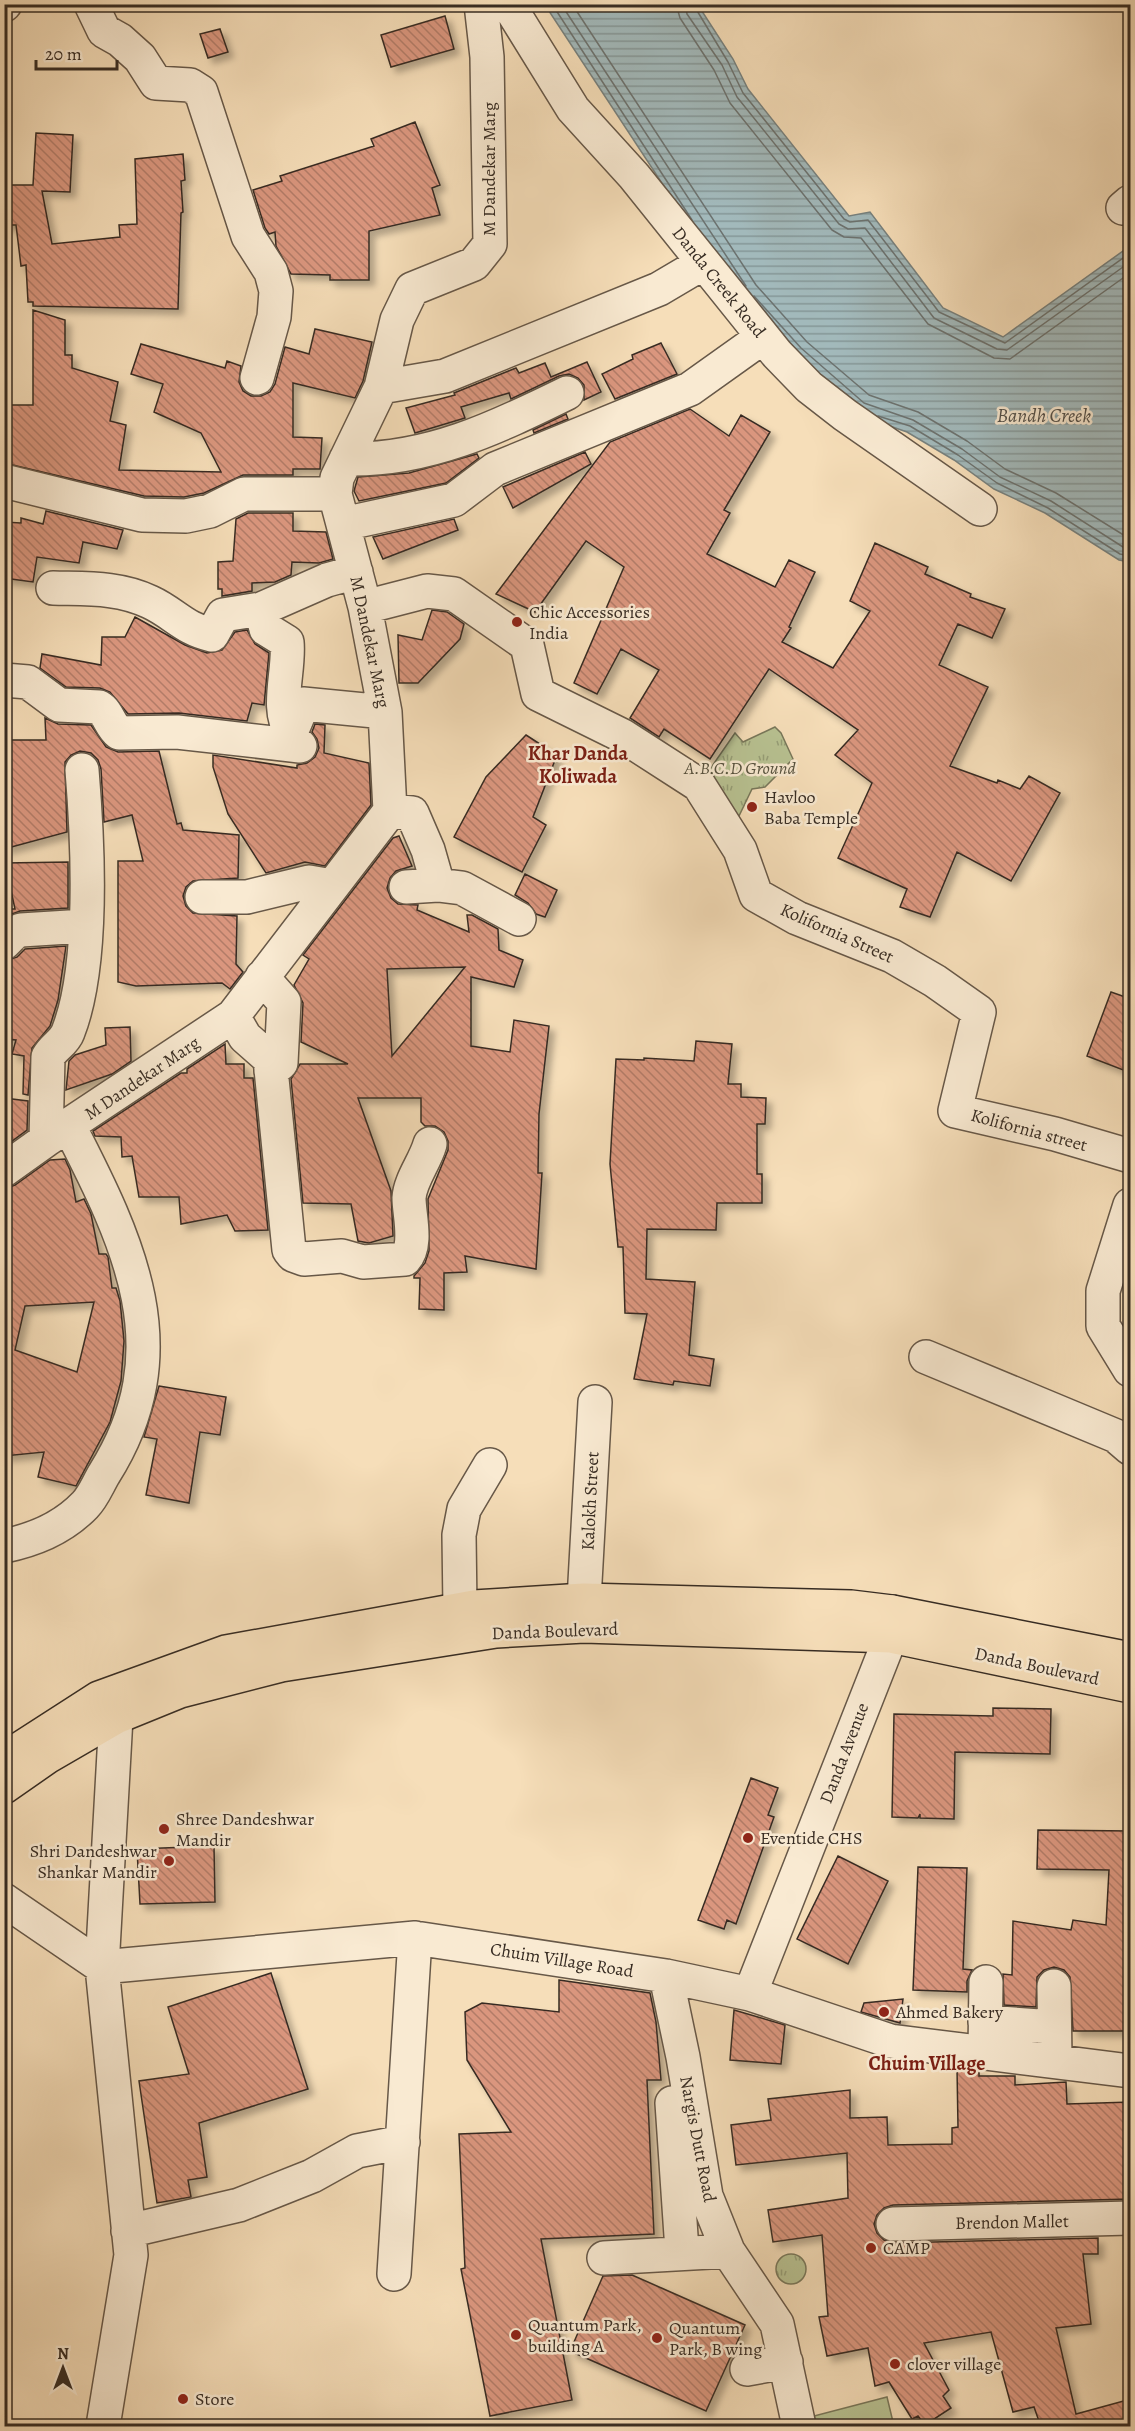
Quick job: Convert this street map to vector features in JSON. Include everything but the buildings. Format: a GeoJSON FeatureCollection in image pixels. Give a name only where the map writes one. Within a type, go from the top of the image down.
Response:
{"type":"FeatureCollection","features":[{"type":"Feature","properties":{"kind":"main road"},"geometry":{"type":"LineString","coordinates":[[4,1759],[99,1698],[228,1664],[391,1636],[460,1609],[688,1616],[851,1607],[891,1624],[1026,1651],[1131,1659]]}},
{"type":"Feature","properties":{"kind":"main road","name":"Danda Boulevard"},"geometry":{"type":"LineString","coordinates":[[391,1636],[496,1631],[584,1613]]}},
{"type":"Feature","properties":{"kind":"main road","name":"Danda Boulevard"},"geometry":{"type":"LineString","coordinates":[[1026,1651],[1131,1686]]}},
{"type":"Feature","properties":{"kind":"main road"},"geometry":{"type":"LineString","coordinates":[[4,1787],[47,1757],[116,1717],[180,1691],[228,1664]]}},
{"type":"Feature","properties":{"kind":"street"},"geometry":{"type":"LineString","coordinates":[[91,4],[104,31],[120,40],[140,58],[156,83],[190,84],[201,92],[248,236],[271,272],[276,291],[274,317],[257,378]]}},
{"type":"Feature","properties":{"kind":"street","name":"M Dandekar Marg"},"geometry":{"type":"LineString","coordinates":[[4,1170],[233,1016],[390,812],[385,712],[365,607],[339,509],[337,478],[381,387],[397,320],[412,289],[474,264],[490,244],[488,57],[481,4]]}},
{"type":"Feature","properties":{"kind":"street","name":"Danda Creek Road"},"geometry":{"type":"LineString","coordinates":[[508,4],[573,109],[634,176],[763,337],[808,387],[845,416],[980,509]]}},
{"type":"Feature","properties":{"kind":"street"},"geometry":{"type":"LineString","coordinates":[[381,387],[445,376],[659,289],[703,262]]}},
{"type":"Feature","properties":{"kind":"street"},"geometry":{"type":"LineString","coordinates":[[4,481],[142,516],[186,516],[210,511],[244,494],[339,509],[454,500],[495,469],[690,388],[763,337]]}},
{"type":"Feature","properties":{"kind":"street"},"geometry":{"type":"LineString","coordinates":[[346,459],[396,458],[429,451],[499,427],[567,393]]}},
{"type":"Feature","properties":{"kind":"street"},"geometry":{"type":"LineString","coordinates":[[53,588],[120,590],[152,603],[193,631],[212,635],[223,615],[261,609],[327,580],[356,572]]}},
{"type":"Feature","properties":{"kind":"street","name":"Kolifornia Street"},"geometry":{"type":"LineString","coordinates":[[365,607],[426,591],[454,594],[527,645],[538,694],[624,736],[699,784],[740,850],[756,895],[797,918],[900,960],[979,1012]]}},
{"type":"Feature","properties":{"kind":"street"},"geometry":{"type":"LineString","coordinates":[[261,609],[266,629],[287,642],[289,657],[284,697],[284,722],[293,740]]}},
{"type":"Feature","properties":{"kind":"street"},"geometry":{"type":"LineString","coordinates":[[4,680],[28,682],[59,705],[99,707],[119,733],[177,732],[293,740]]}},
{"type":"Feature","properties":{"kind":"street"},"geometry":{"type":"LineString","coordinates":[[293,740],[303,704],[385,712]]}},
{"type":"Feature","properties":{"kind":"street"},"geometry":{"type":"LineString","coordinates":[[4,1546],[52,1531],[85,1505],[117,1455],[130,1425],[143,1375],[143,1319],[137,1284],[93,1174],[57,1133],[48,1057],[69,1030],[81,981],[85,926],[87,830],[82,770]]}},
{"type":"Feature","properties":{"kind":"street"},"geometry":{"type":"LineString","coordinates":[[390,812],[412,813],[428,850],[422,886],[462,888],[519,919]]}},
{"type":"Feature","properties":{"kind":"street"},"geometry":{"type":"LineString","coordinates":[[202,897],[247,897],[309,882],[332,886]]}},
{"type":"Feature","properties":{"kind":"street"},"geometry":{"type":"LineString","coordinates":[[4,943],[14,933],[21,930],[85,926]]}},
{"type":"Feature","properties":{"kind":"street"},"geometry":{"type":"LineString","coordinates":[[262,977],[282,998],[285,1006],[281,1063],[271,1071]]}},
{"type":"Feature","properties":{"kind":"street","name":"Kolifornia street"},"geometry":{"type":"LineString","coordinates":[[979,1012],[955,1111],[1055,1134],[1131,1156]]}},
{"type":"Feature","properties":{"kind":"street"},"geometry":{"type":"LineString","coordinates":[[233,1016],[245,1037],[268,1054],[289,1250],[293,1256],[304,1259],[342,1256],[363,1262],[405,1259],[410,1250],[411,1189],[425,1162],[430,1144]]}},
{"type":"Feature","properties":{"kind":"street"},"geometry":{"type":"LineString","coordinates":[[1131,1205],[1103,1291],[1103,1326],[1131,1370]]}},
{"type":"Feature","properties":{"kind":"street"},"geometry":{"type":"LineString","coordinates":[[926,1357],[1116,1436],[1131,1448]]}},
{"type":"Feature","properties":{"kind":"street","name":"Kalokh Street"},"geometry":{"type":"LineString","coordinates":[[584,1613],[595,1402]]}},
{"type":"Feature","properties":{"kind":"street"},"geometry":{"type":"LineString","coordinates":[[460,1609],[459,1535],[464,1509],[490,1465]]}},
{"type":"Feature","properties":{"kind":"street","name":"Danda Avenue"},"geometry":{"type":"LineString","coordinates":[[750,1994],[891,1624]]}},
{"type":"Feature","properties":{"kind":"street"},"geometry":{"type":"LineString","coordinates":[[103,2427],[131,2255],[102,1967],[116,1717]]}},
{"type":"Feature","properties":{"kind":"street"},"geometry":{"type":"LineString","coordinates":[[4,1900],[102,1967]]}},
{"type":"Feature","properties":{"kind":"street"},"geometry":{"type":"LineString","coordinates":[[394,2274],[415,1938]]}},
{"type":"Feature","properties":{"kind":"street","name":"Chuim Village Road"},"geometry":{"type":"LineString","coordinates":[[102,1967],[415,1938],[666,1976],[750,1994],[890,2041],[985,2037],[1055,2060],[1131,2071]]}},
{"type":"Feature","properties":{"kind":"street","name":"Nargis Dutt Road"},"geometry":{"type":"LineString","coordinates":[[666,1976],[683,2057],[706,2196],[728,2252],[777,2324],[799,2427]]}},
{"type":"Feature","properties":{"kind":"street"},"geometry":{"type":"LineString","coordinates":[[986,1982],[985,2037],[1054,2027]]}},
{"type":"Feature","properties":{"kind":"street"},"geometry":{"type":"LineString","coordinates":[[1054,1986],[1055,2060]]}},
{"type":"Feature","properties":{"kind":"street"},"geometry":{"type":"LineString","coordinates":[[681,2236],[671,2085],[672,2072],[683,2057]]}},
{"type":"Feature","properties":{"kind":"street"},"geometry":{"type":"LineString","coordinates":[[128,2231],[239,2205],[312,2176],[357,2151],[403,2142]]}},
{"type":"Feature","properties":{"kind":"street","name":"Brendon Mallet"},"geometry":{"type":"LineString","coordinates":[[892,2224],[1131,2218]]}},
{"type":"Feature","properties":{"kind":"street"},"geometry":{"type":"LineString","coordinates":[[604,2258],[728,2252]]}},
{"type":"Feature","properties":{"kind":"street"},"geometry":{"type":"LineString","coordinates":[[747,2368],[786,2362]]}},
{"type":"Feature","properties":{"kind":"green space","name":"A.B.C.D Ground"},"geometry":{"type":"Polygon","coordinates":[[[775,727],[781,733],[793,759],[765,787],[752,789],[738,818],[699,785],[735,733],[743,742],[775,727]]]}},
{"type":"Feature","properties":{"kind":"green space"},"geometry":{"type":"Polygon","coordinates":[[[791,2254],[802,2258],[806,2269],[802,2280],[791,2284],[780,2280],[776,2269],[780,2258],[791,2254]]]}},
{"type":"Feature","properties":{"kind":"green space"},"geometry":{"type":"Polygon","coordinates":[[[887,2397],[894,2426],[817,2426],[814,2416],[887,2397]]]}},
{"type":"Feature","properties":{"kind":"water","name":"Bandh Creek"},"geometry":{"type":"Polygon","coordinates":[[[545,5],[698,5],[733,59],[748,89],[849,216],[870,212],[943,308],[1003,337],[1130,246],[1130,562],[1119,560],[1045,513],[994,489],[954,460],[907,432],[858,415],[738,299],[545,5]]]}},
{"type":"Feature","properties":{"kind":"place","name":"Chic Accessories India"},"geometry":{"type":"Point","coordinates":[517,622]}},
{"type":"Feature","properties":{"kind":"place","name":"Havloo Baba Temple"},"geometry":{"type":"Point","coordinates":[752,807]}},
{"type":"Feature","properties":{"kind":"place","name":"Shree Dandeshwar Mandir"},"geometry":{"type":"Point","coordinates":[164,1829]}},
{"type":"Feature","properties":{"kind":"place","name":"Eventide CHS"},"geometry":{"type":"Point","coordinates":[748,1838]}},
{"type":"Feature","properties":{"kind":"place","name":"Shri Dandeshwar Shankar Mandir"},"geometry":{"type":"Point","coordinates":[169,1861]}},
{"type":"Feature","properties":{"kind":"place","name":"Ahmed Bakery"},"geometry":{"type":"Point","coordinates":[884,2012]}},
{"type":"Feature","properties":{"kind":"place","name":"CAMP"},"geometry":{"type":"Point","coordinates":[871,2248]}},
{"type":"Feature","properties":{"kind":"place","name":"Quantum Park, building A"},"geometry":{"type":"Point","coordinates":[516,2335]}},
{"type":"Feature","properties":{"kind":"place","name":"Quantum Park, B wing"},"geometry":{"type":"Point","coordinates":[657,2338]}},
{"type":"Feature","properties":{"kind":"place","name":"clover village"},"geometry":{"type":"Point","coordinates":[895,2364]}},
{"type":"Feature","properties":{"kind":"place","name":"Store"},"geometry":{"type":"Point","coordinates":[183,2399]}},
{"type":"Feature","properties":{"kind":"district","name":"Khar Danda Koliwada"},"geometry":{"type":"Point","coordinates":[578,764]}},
{"type":"Feature","properties":{"kind":"district","name":"Chuim Village"},"geometry":{"type":"Point","coordinates":[927,2063]}}]}
